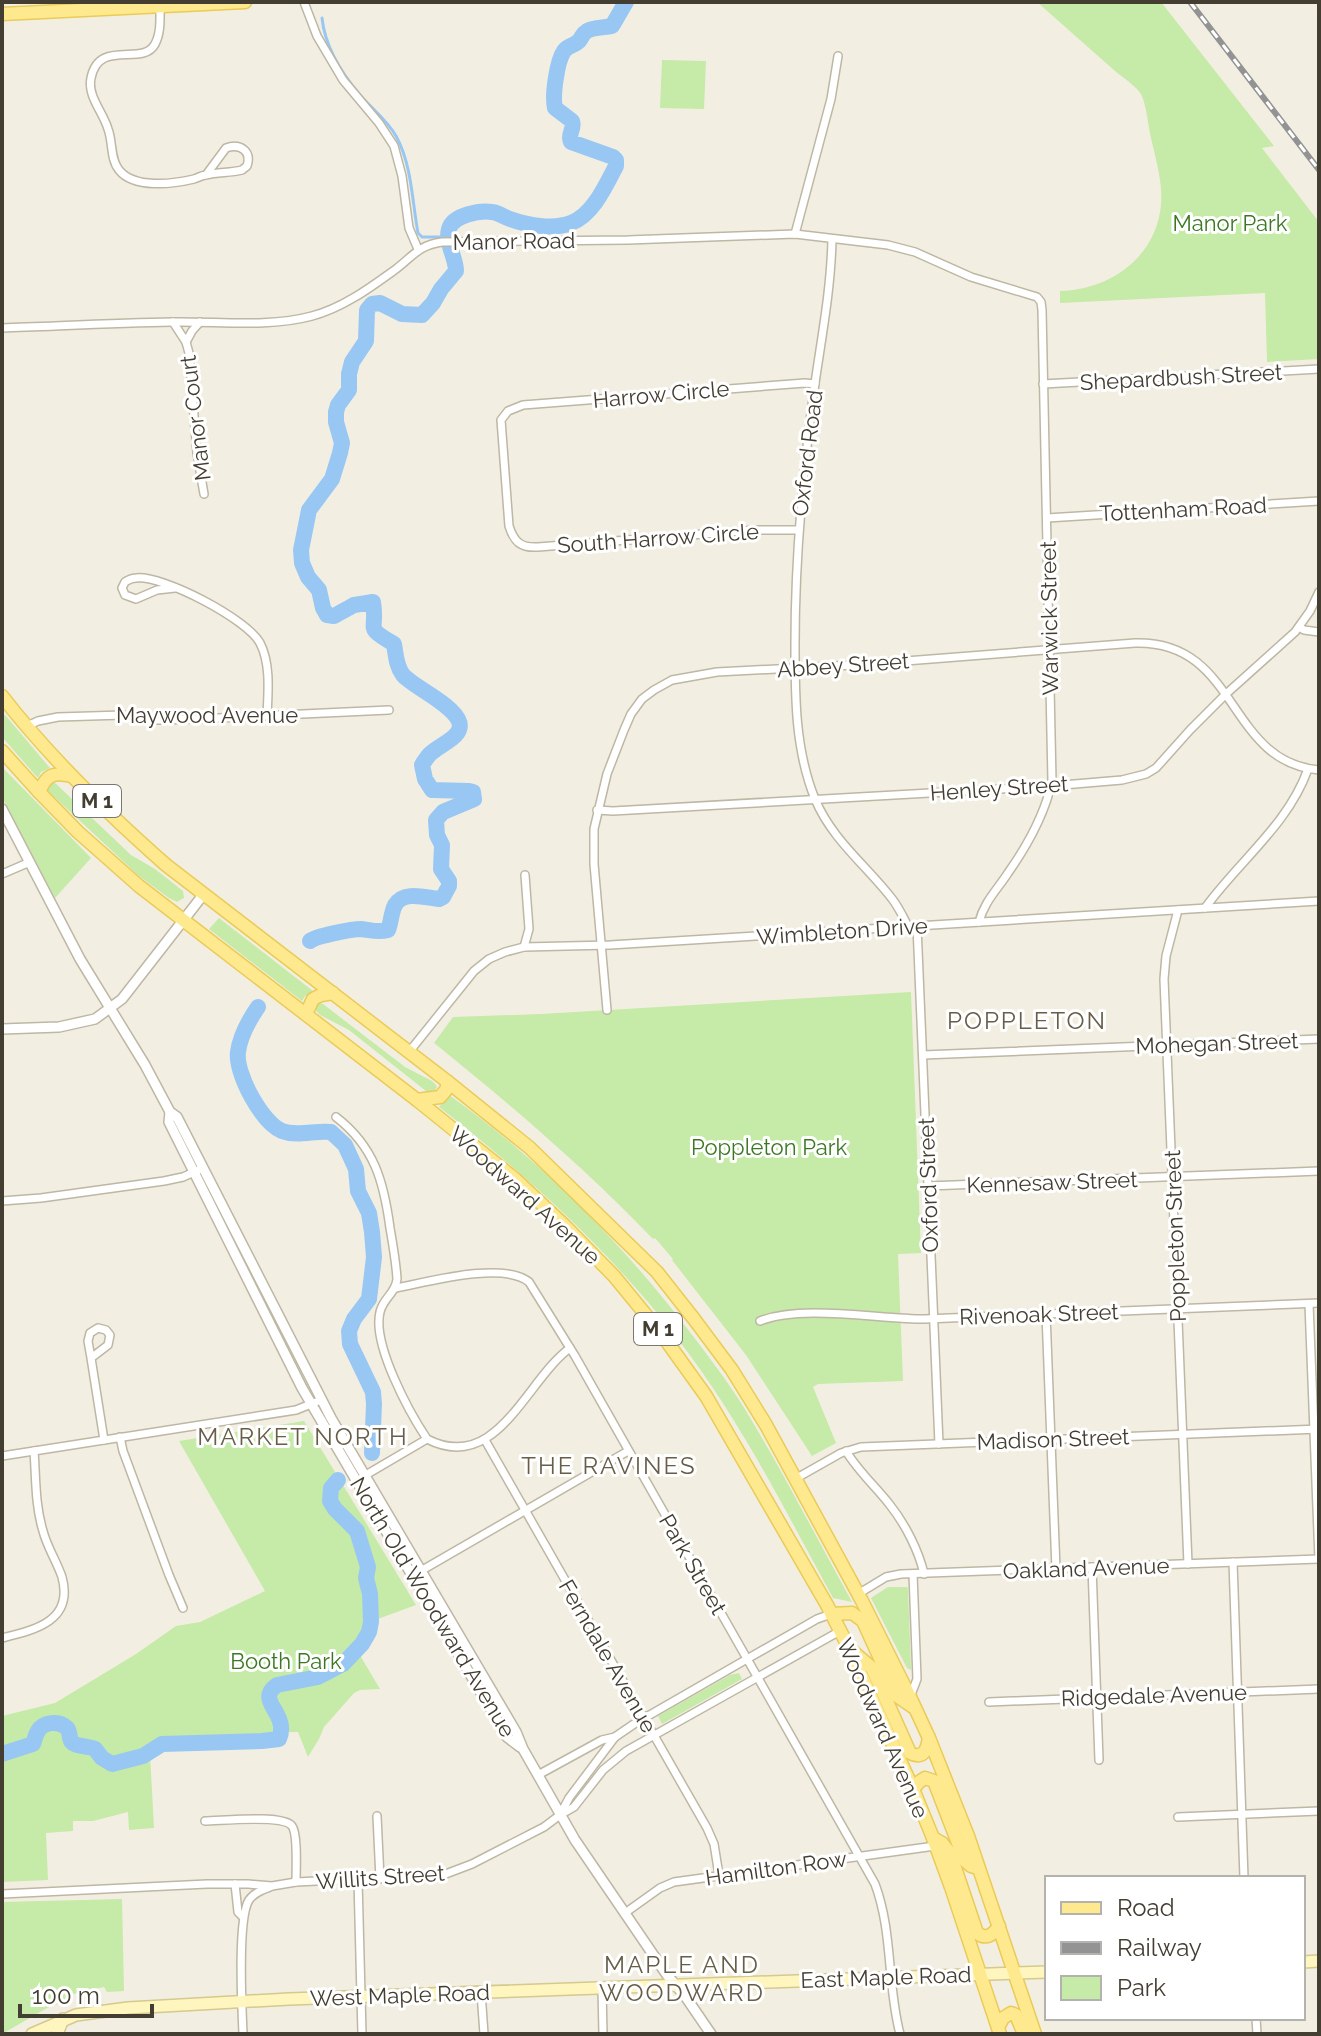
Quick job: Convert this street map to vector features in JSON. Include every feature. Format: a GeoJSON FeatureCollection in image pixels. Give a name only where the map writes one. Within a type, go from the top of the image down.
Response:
{"type":"FeatureCollection","features":[{"type":"Feature","properties":{"kind":"main road"},"geometry":{"type":"LineString","coordinates":[[2,14],[245,2]]}},
{"type":"Feature","properties":{"kind":"main road","name":"Woodward Avenue"},"geometry":{"type":"LineString","coordinates":[[3,701],[127,830],[203,895],[530,1148],[657,1272],[732,1370],[766,1425],[858,1594],[929,1738],[999,1926]]}},
{"type":"Feature","properties":{"kind":"main road","name":"Woodward Avenue"},"geometry":{"type":"LineString","coordinates":[[2,752],[110,861],[515,1179],[614,1276],[660,1332],[706,1396],[849,1648],[934,1842],[999,2030]]}},
{"type":"Feature","properties":{"kind":"main road"},"geometry":{"type":"LineString","coordinates":[[39,792],[50,776],[72,776]]}},
{"type":"Feature","properties":{"kind":"main road"},"geometry":{"type":"LineString","coordinates":[[306,1014],[313,999],[333,993]]}},
{"type":"Feature","properties":{"kind":"main road"},"geometry":{"type":"LineString","coordinates":[[417,1100],[440,1097],[448,1082]]}},
{"type":"Feature","properties":{"kind":"main road"},"geometry":{"type":"LineString","coordinates":[[831,1614],[852,1613],[863,1621],[897,1696],[913,1703]]}},
{"type":"Feature","properties":{"kind":"main road"},"geometry":{"type":"LineString","coordinates":[[849,1648],[872,1668],[910,1753],[923,1754],[929,1738]]}},
{"type":"Feature","properties":{"kind":"main road"},"geometry":{"type":"LineString","coordinates":[[913,1789],[925,1778],[934,1781],[965,1861],[978,1868]]}},
{"type":"Feature","properties":{"kind":"main road"},"geometry":{"type":"LineString","coordinates":[[934,1842],[942,1843],[950,1853],[977,1933],[988,1936],[999,1926]]}},
{"type":"Feature","properties":{"kind":"main road","name":"M 1"},"geometry":{"type":"LineString","coordinates":[[999,1926],[1035,2034]]}},
{"type":"Feature","properties":{"kind":"main road","name":"East Maple Road"},"geometry":{"type":"LineString","coordinates":[[677,1985],[1045,1972]]}},
{"type":"Feature","properties":{"kind":"main road","name":"West Maple Road"},"geometry":{"type":"LineString","coordinates":[[32,2034],[63,2019],[114,2009],[361,1996],[677,1985]]}},
{"type":"Feature","properties":{"kind":"main road"},"geometry":{"type":"LineString","coordinates":[[999,2030],[1003,2018],[1011,2013],[1021,2023],[1024,2034]]}},
{"type":"Feature","properties":{"kind":"main road"},"geometry":{"type":"LineString","coordinates":[[57,2034],[63,2019]]}},
{"type":"Feature","properties":{"kind":"street"},"geometry":{"type":"LineString","coordinates":[[304,2],[317,36],[343,80],[394,146],[402,176],[409,228],[418,249]]}},
{"type":"Feature","properties":{"kind":"street"},"geometry":{"type":"LineString","coordinates":[[160,7],[154,47],[147,52],[108,56],[92,73],[90,88],[108,128],[116,166],[122,174],[140,182],[152,183],[195,179],[242,170],[247,166],[248,155],[238,146],[226,148],[206,175]]}},
{"type":"Feature","properties":{"kind":"street"},"geometry":{"type":"LineString","coordinates":[[795,234],[831,99],[838,56]]}},
{"type":"Feature","properties":{"kind":"street","name":"Manor Road"},"geometry":{"type":"LineString","coordinates":[[2,328],[277,322],[316,315],[361,293],[418,249],[442,242],[795,234],[888,245],[915,252],[971,277],[1037,297]]}},
{"type":"Feature","properties":{"kind":"street","name":"Oxford Road"},"geometry":{"type":"LineString","coordinates":[[795,668],[798,530],[831,278],[832,239]]}},
{"type":"Feature","properties":{"kind":"street","name":"Warwick Street"},"geometry":{"type":"LineString","coordinates":[[979,922],[986,903],[1007,875],[1031,833],[1044,807],[1053,777],[1042,310],[1037,297]]}},
{"type":"Feature","properties":{"kind":"street","name":"Manor Court"},"geometry":{"type":"LineString","coordinates":[[173,322],[186,342],[204,494]]}},
{"type":"Feature","properties":{"kind":"street","name":"Manor Court"},"geometry":{"type":"LineString","coordinates":[[186,342],[200,322]]}},
{"type":"Feature","properties":{"kind":"street","name":"Shepardbush Street"},"geometry":{"type":"LineString","coordinates":[[1043,384],[1319,369]]}},
{"type":"Feature","properties":{"kind":"street","name":"Harrow Circle"},"geometry":{"type":"LineString","coordinates":[[518,544],[509,526],[506,496],[501,420],[508,411],[523,405],[815,384]]}},
{"type":"Feature","properties":{"kind":"street","name":"Tottenham Road"},"geometry":{"type":"LineString","coordinates":[[1047,518],[1319,501]]}},
{"type":"Feature","properties":{"kind":"street","name":"South Harrow Circle"},"geometry":{"type":"LineString","coordinates":[[518,544],[538,547],[755,530],[798,530]]}},
{"type":"Feature","properties":{"kind":"street"},"geometry":{"type":"LineString","coordinates":[[175,588],[157,590],[136,599],[125,595],[122,588],[128,580],[152,580],[175,588],[192,595],[235,618],[250,630],[259,640],[266,662],[267,716]]}},
{"type":"Feature","properties":{"kind":"street","name":"Henley Street"},"geometry":{"type":"LineString","coordinates":[[597,810],[646,810],[1051,786],[1122,780],[1146,774],[1156,768],[1226,694],[1299,627],[1319,592]]}},
{"type":"Feature","properties":{"kind":"street"},"geometry":{"type":"LineString","coordinates":[[1299,627],[1319,632]]}},
{"type":"Feature","properties":{"kind":"street","name":"Abbey Street"},"geometry":{"type":"LineString","coordinates":[[607,1010],[593,847],[597,810],[607,774],[631,714],[642,699],[672,680],[717,672],[1157,644],[1181,651],[1198,663],[1272,753],[1286,762],[1319,770]]}},
{"type":"Feature","properties":{"kind":"street","name":"Oxford Street"},"geometry":{"type":"LineString","coordinates":[[795,668],[798,733],[816,801],[832,829],[893,899],[912,926],[923,1055],[939,1444]]}},
{"type":"Feature","properties":{"kind":"street","name":"Maywood Avenue"},"geometry":{"type":"LineString","coordinates":[[27,726],[58,717],[123,715],[158,720],[389,710]]}},
{"type":"Feature","properties":{"kind":"street"},"geometry":{"type":"LineString","coordinates":[[1205,908],[1272,830],[1301,788],[1308,769]]}},
{"type":"Feature","properties":{"kind":"street","name":"North Old Woodward Avenue"},"geometry":{"type":"LineString","coordinates":[[2,809],[80,959],[145,1065],[170,1112],[169,1122],[267,1289],[360,1478]]}},
{"type":"Feature","properties":{"kind":"street"},"geometry":{"type":"LineString","coordinates":[[2,874],[30,862]]}},
{"type":"Feature","properties":{"kind":"street"},"geometry":{"type":"LineString","coordinates":[[524,947],[529,929],[525,875]]}},
{"type":"Feature","properties":{"kind":"street"},"geometry":{"type":"LineString","coordinates":[[2,1029],[59,1027],[95,1019],[122,999],[203,895]]}},
{"type":"Feature","properties":{"kind":"street","name":"Wimbleton Drive"},"geometry":{"type":"LineString","coordinates":[[409,1052],[478,967],[497,955],[524,947],[602,945],[1319,901]]}},
{"type":"Feature","properties":{"kind":"street","name":"Poppleton Street"},"geometry":{"type":"LineString","coordinates":[[1178,910],[1165,961],[1188,1564]]}},
{"type":"Feature","properties":{"kind":"street","name":"Mohegan Street"},"geometry":{"type":"LineString","coordinates":[[923,1055],[1319,1039]]}},
{"type":"Feature","properties":{"kind":"street"},"geometry":{"type":"LineString","coordinates":[[336,1117],[363,1143],[385,1195],[396,1288],[382,1306],[380,1331],[394,1381],[427,1439],[453,1446],[471,1446],[485,1440],[570,1348]]}},
{"type":"Feature","properties":{"kind":"street"},"geometry":{"type":"LineString","coordinates":[[2,1201],[164,1181],[199,1170]]}},
{"type":"Feature","properties":{"kind":"street","name":"North Old Woodward Avenue"},"geometry":{"type":"LineString","coordinates":[[199,1170],[255,1294],[311,1404],[516,1732],[584,1854],[711,2034]]}},
{"type":"Feature","properties":{"kind":"street","name":"Kennesaw Street"},"geometry":{"type":"LineString","coordinates":[[928,1186],[1319,1171]]}},
{"type":"Feature","properties":{"kind":"street","name":"Park Street"},"geometry":{"type":"LineString","coordinates":[[396,1288],[463,1275],[502,1273],[519,1276],[529,1282],[570,1348],[875,1884],[881,1904],[900,2034]]}},
{"type":"Feature","properties":{"kind":"street"},"geometry":{"type":"LineString","coordinates":[[255,1294],[267,1289]]}},
{"type":"Feature","properties":{"kind":"street","name":"Rivenoak Street"},"geometry":{"type":"LineString","coordinates":[[760,1321],[774,1315],[822,1314],[900,1319],[1319,1303]]}},
{"type":"Feature","properties":{"kind":"street"},"geometry":{"type":"LineString","coordinates":[[1309,1304],[1317,1429],[1319,1559]]}},
{"type":"Feature","properties":{"kind":"street"},"geometry":{"type":"LineString","coordinates":[[1046,1314],[1056,1569]]}},
{"type":"Feature","properties":{"kind":"street"},"geometry":{"type":"LineString","coordinates":[[91,1358],[104,1440]]}},
{"type":"Feature","properties":{"kind":"street"},"geometry":{"type":"LineString","coordinates":[[2,1456],[296,1410],[321,1399]]}},
{"type":"Feature","properties":{"kind":"street","name":"Madison Street"},"geometry":{"type":"LineString","coordinates":[[795,1479],[846,1451],[861,1447],[1317,1429]]}},
{"type":"Feature","properties":{"kind":"street"},"geometry":{"type":"LineString","coordinates":[[120,1437],[183,1608]]}},
{"type":"Feature","properties":{"kind":"street"},"geometry":{"type":"LineString","coordinates":[[360,1478],[427,1439]]}},
{"type":"Feature","properties":{"kind":"street","name":"Ferndale Avenue"},"geometry":{"type":"LineString","coordinates":[[485,1440],[712,1837],[719,1875]]}},
{"type":"Feature","properties":{"kind":"street"},"geometry":{"type":"LineString","coordinates":[[2,1638],[41,1626],[58,1613],[63,1604],[61,1574],[45,1539],[40,1519],[34,1451]]}},
{"type":"Feature","properties":{"kind":"street"},"geometry":{"type":"LineString","coordinates":[[417,1573],[628,1451]]}},
{"type":"Feature","properties":{"kind":"street"},"geometry":{"type":"LineString","coordinates":[[846,1451],[898,1515],[924,1574]]}},
{"type":"Feature","properties":{"kind":"street","name":"Oakland Avenue"},"geometry":{"type":"LineString","coordinates":[[858,1594],[886,1577],[897,1575],[1319,1559]]}},
{"type":"Feature","properties":{"kind":"street"},"geometry":{"type":"LineString","coordinates":[[1233,1562],[1244,1876]]}},
{"type":"Feature","properties":{"kind":"street"},"geometry":{"type":"LineString","coordinates":[[1092,1567],[1099,1760]]}},
{"type":"Feature","properties":{"kind":"street"},"geometry":{"type":"LineString","coordinates":[[913,1574],[917,1679],[913,1703]]}},
{"type":"Feature","properties":{"kind":"street"},"geometry":{"type":"LineString","coordinates":[[560,1815],[569,1798],[615,1737],[643,1718],[817,1619],[831,1614]]}},
{"type":"Feature","properties":{"kind":"street"},"geometry":{"type":"LineString","coordinates":[[560,1815],[574,1807],[610,1763],[626,1751],[840,1631]]}},
{"type":"Feature","properties":{"kind":"street","name":"Ridgedale Avenue"},"geometry":{"type":"LineString","coordinates":[[989,1702],[1319,1689]]}},
{"type":"Feature","properties":{"kind":"street"},"geometry":{"type":"LineString","coordinates":[[538,1775],[602,1740],[615,1737]]}},
{"type":"Feature","properties":{"kind":"street"},"geometry":{"type":"LineString","coordinates":[[1178,1817],[1319,1811]]}},
{"type":"Feature","properties":{"kind":"street","name":"Willits Street"},"geometry":{"type":"LineString","coordinates":[[2,1894],[235,1884],[272,1886],[296,1882],[431,1877],[454,1872],[544,1827],[560,1815]]}},
{"type":"Feature","properties":{"kind":"street"},"geometry":{"type":"LineString","coordinates":[[377,1816],[380,1879]]}},
{"type":"Feature","properties":{"kind":"street"},"geometry":{"type":"LineString","coordinates":[[205,1821],[270,1819],[290,1824],[294,1833],[296,1882]]}},
{"type":"Feature","properties":{"kind":"street","name":"Hamilton Row"},"geometry":{"type":"LineString","coordinates":[[625,1913],[668,1884],[859,1857],[934,1842]]}},
{"type":"Feature","properties":{"kind":"street"},"geometry":{"type":"LineString","coordinates":[[358,1880],[362,2034]]}},
{"type":"Feature","properties":{"kind":"street"},"geometry":{"type":"LineString","coordinates":[[235,1884],[238,1912],[243,1917]]}},
{"type":"Feature","properties":{"kind":"street"},"geometry":{"type":"LineString","coordinates":[[243,2034],[243,1917],[250,1898],[272,1886]]}},
{"type":"Feature","properties":{"kind":"street"},"geometry":{"type":"LineString","coordinates":[[602,1988],[603,2034]]}},
{"type":"Feature","properties":{"kind":"street"},"geometry":{"type":"LineString","coordinates":[[481,1992],[484,2034]]}},
{"type":"Feature","properties":{"kind":"green space","name":"Manor Park"},"geometry":{"type":"Polygon","coordinates":[[[1037,2],[1161,2],[1274,146],[1262,148],[1319,222],[1319,359],[1267,362],[1265,293],[1060,303],[1060,291],[1096,285],[1127,268],[1140,255],[1157,224],[1161,188],[1140,93],[1037,2]]]}},
{"type":"Feature","properties":{"kind":"green space"},"geometry":{"type":"Polygon","coordinates":[[[662,60],[706,61],[704,109],[660,108],[662,60]]]}},
{"type":"Feature","properties":{"kind":"green space"},"geometry":{"type":"Polygon","coordinates":[[[5,715],[50,768],[41,772],[38,778],[2,737],[2,717],[5,715]]]}},
{"type":"Feature","properties":{"kind":"green space"},"geometry":{"type":"Polygon","coordinates":[[[2,767],[91,858],[55,898],[2,797],[2,767]]]}},
{"type":"Feature","properties":{"kind":"green space"},"geometry":{"type":"Polygon","coordinates":[[[54,782],[131,855],[183,891],[184,898],[177,902],[139,876],[48,791],[48,784],[54,782]]]}},
{"type":"Feature","properties":{"kind":"green space"},"geometry":{"type":"Polygon","coordinates":[[[219,918],[313,991],[302,1001],[209,929],[219,918]]]}},
{"type":"Feature","properties":{"kind":"green space","name":"Poppleton Park"},"geometry":{"type":"Polygon","coordinates":[[[911,992],[921,1253],[898,1254],[903,1381],[818,1384],[813,1387],[836,1443],[812,1456],[746,1355],[655,1238],[547,1138],[434,1043],[453,1017],[911,992]]]}},
{"type":"Feature","properties":{"kind":"green space"},"geometry":{"type":"Polygon","coordinates":[[[316,1003],[323,1004],[405,1067],[432,1081],[437,1086],[435,1091],[426,1091],[349,1030],[320,1015],[314,1008],[316,1003]]]}},
{"type":"Feature","properties":{"kind":"green space"},"geometry":{"type":"Polygon","coordinates":[[[449,1095],[515,1146],[576,1202],[633,1263],[686,1327],[743,1406],[852,1602],[833,1598],[726,1408],[665,1323],[596,1245],[558,1208],[439,1107],[449,1095]]]}},
{"type":"Feature","properties":{"kind":"green space","name":"Booth Park"},"geometry":{"type":"Polygon","coordinates":[[[304,1421],[416,1605],[375,1620],[374,1628],[358,1652],[380,1689],[354,1693],[324,1727],[308,1757],[298,1732],[262,1733],[252,1746],[194,1737],[150,1754],[154,1828],[129,1830],[128,1812],[93,1821],[73,1821],[73,1831],[46,1833],[48,1880],[2,1882],[2,1716],[55,1703],[176,1626],[200,1622],[265,1591],[179,1441],[304,1421]]]}},
{"type":"Feature","properties":{"kind":"green space"},"geometry":{"type":"Polygon","coordinates":[[[888,1587],[908,1589],[911,1670],[907,1668],[871,1598],[888,1587]]]}},
{"type":"Feature","properties":{"kind":"green space"},"geometry":{"type":"Polygon","coordinates":[[[739,1673],[742,1679],[662,1724],[658,1716],[730,1675],[739,1673]]]}},
{"type":"Feature","properties":{"kind":"green space"},"geometry":{"type":"Polygon","coordinates":[[[122,1899],[124,1991],[107,1992],[104,1987],[69,1995],[69,2000],[47,2008],[2,2034],[2,1902],[122,1899]]]}},
{"type":"Feature","properties":{"kind":"waterway"},"geometry":{"type":"LineString","coordinates":[[310,941],[350,930],[388,930],[399,900],[409,896],[443,897],[449,881],[441,869],[442,845],[437,835],[436,820],[443,812],[474,799],[473,792],[469,791],[432,790],[425,779],[424,761],[454,737],[459,730],[459,722],[448,708],[403,675],[394,644],[375,631],[373,602],[354,605],[334,616],[327,615],[319,590],[302,563],[301,550],[309,510],[332,479],[340,453],[342,443],[336,412],[349,390],[352,362],[366,341],[367,310],[372,304],[380,303],[402,314],[422,315],[456,271],[448,234],[452,224],[461,217],[492,212],[524,223],[557,226],[579,219],[592,206],[616,166],[616,160],[571,142],[572,121],[555,108],[556,79],[559,62],[566,49],[577,43],[587,31],[612,26],[626,2]]}},
{"type":"Feature","properties":{"kind":"waterway"},"geometry":{"type":"LineString","coordinates":[[322,18],[327,39],[341,69],[388,125],[401,147],[418,233],[422,237],[448,237]]}},
{"type":"Feature","properties":{"kind":"waterway"},"geometry":{"type":"LineString","coordinates":[[258,1007],[245,1029],[238,1052],[241,1072],[251,1096],[266,1118],[282,1131],[331,1132],[345,1145],[356,1169],[358,1191],[369,1213],[374,1257],[369,1299],[349,1331],[350,1344],[373,1392],[372,1453]]}},
{"type":"Feature","properties":{"kind":"waterway"},"geometry":{"type":"LineString","coordinates":[[2,1754],[33,1744],[40,1728],[51,1723],[64,1725],[73,1743],[95,1749],[112,1764],[143,1756],[162,1744],[279,1739],[280,1722],[270,1702],[271,1691],[277,1685],[318,1677],[343,1664],[369,1632],[368,1567],[357,1531],[330,1501],[331,1488],[338,1480]]}},
{"type":"Feature","properties":{"kind":"railway"},"geometry":{"type":"LineString","coordinates":[[1190,2],[1319,170]]}},
{"type":"Feature","properties":{"kind":"district","name":"POPPLETON"},"geometry":{"type":"Point","coordinates":[1027,1021]}},
{"type":"Feature","properties":{"kind":"district","name":"MARKET NORTH"},"geometry":{"type":"Point","coordinates":[303,1437]}},
{"type":"Feature","properties":{"kind":"district","name":"THE RAVINES"},"geometry":{"type":"Point","coordinates":[609,1466]}},
{"type":"Feature","properties":{"kind":"district","name":"MAPLE AND WOODWARD"},"geometry":{"type":"Point","coordinates":[682,1979]}}]}
